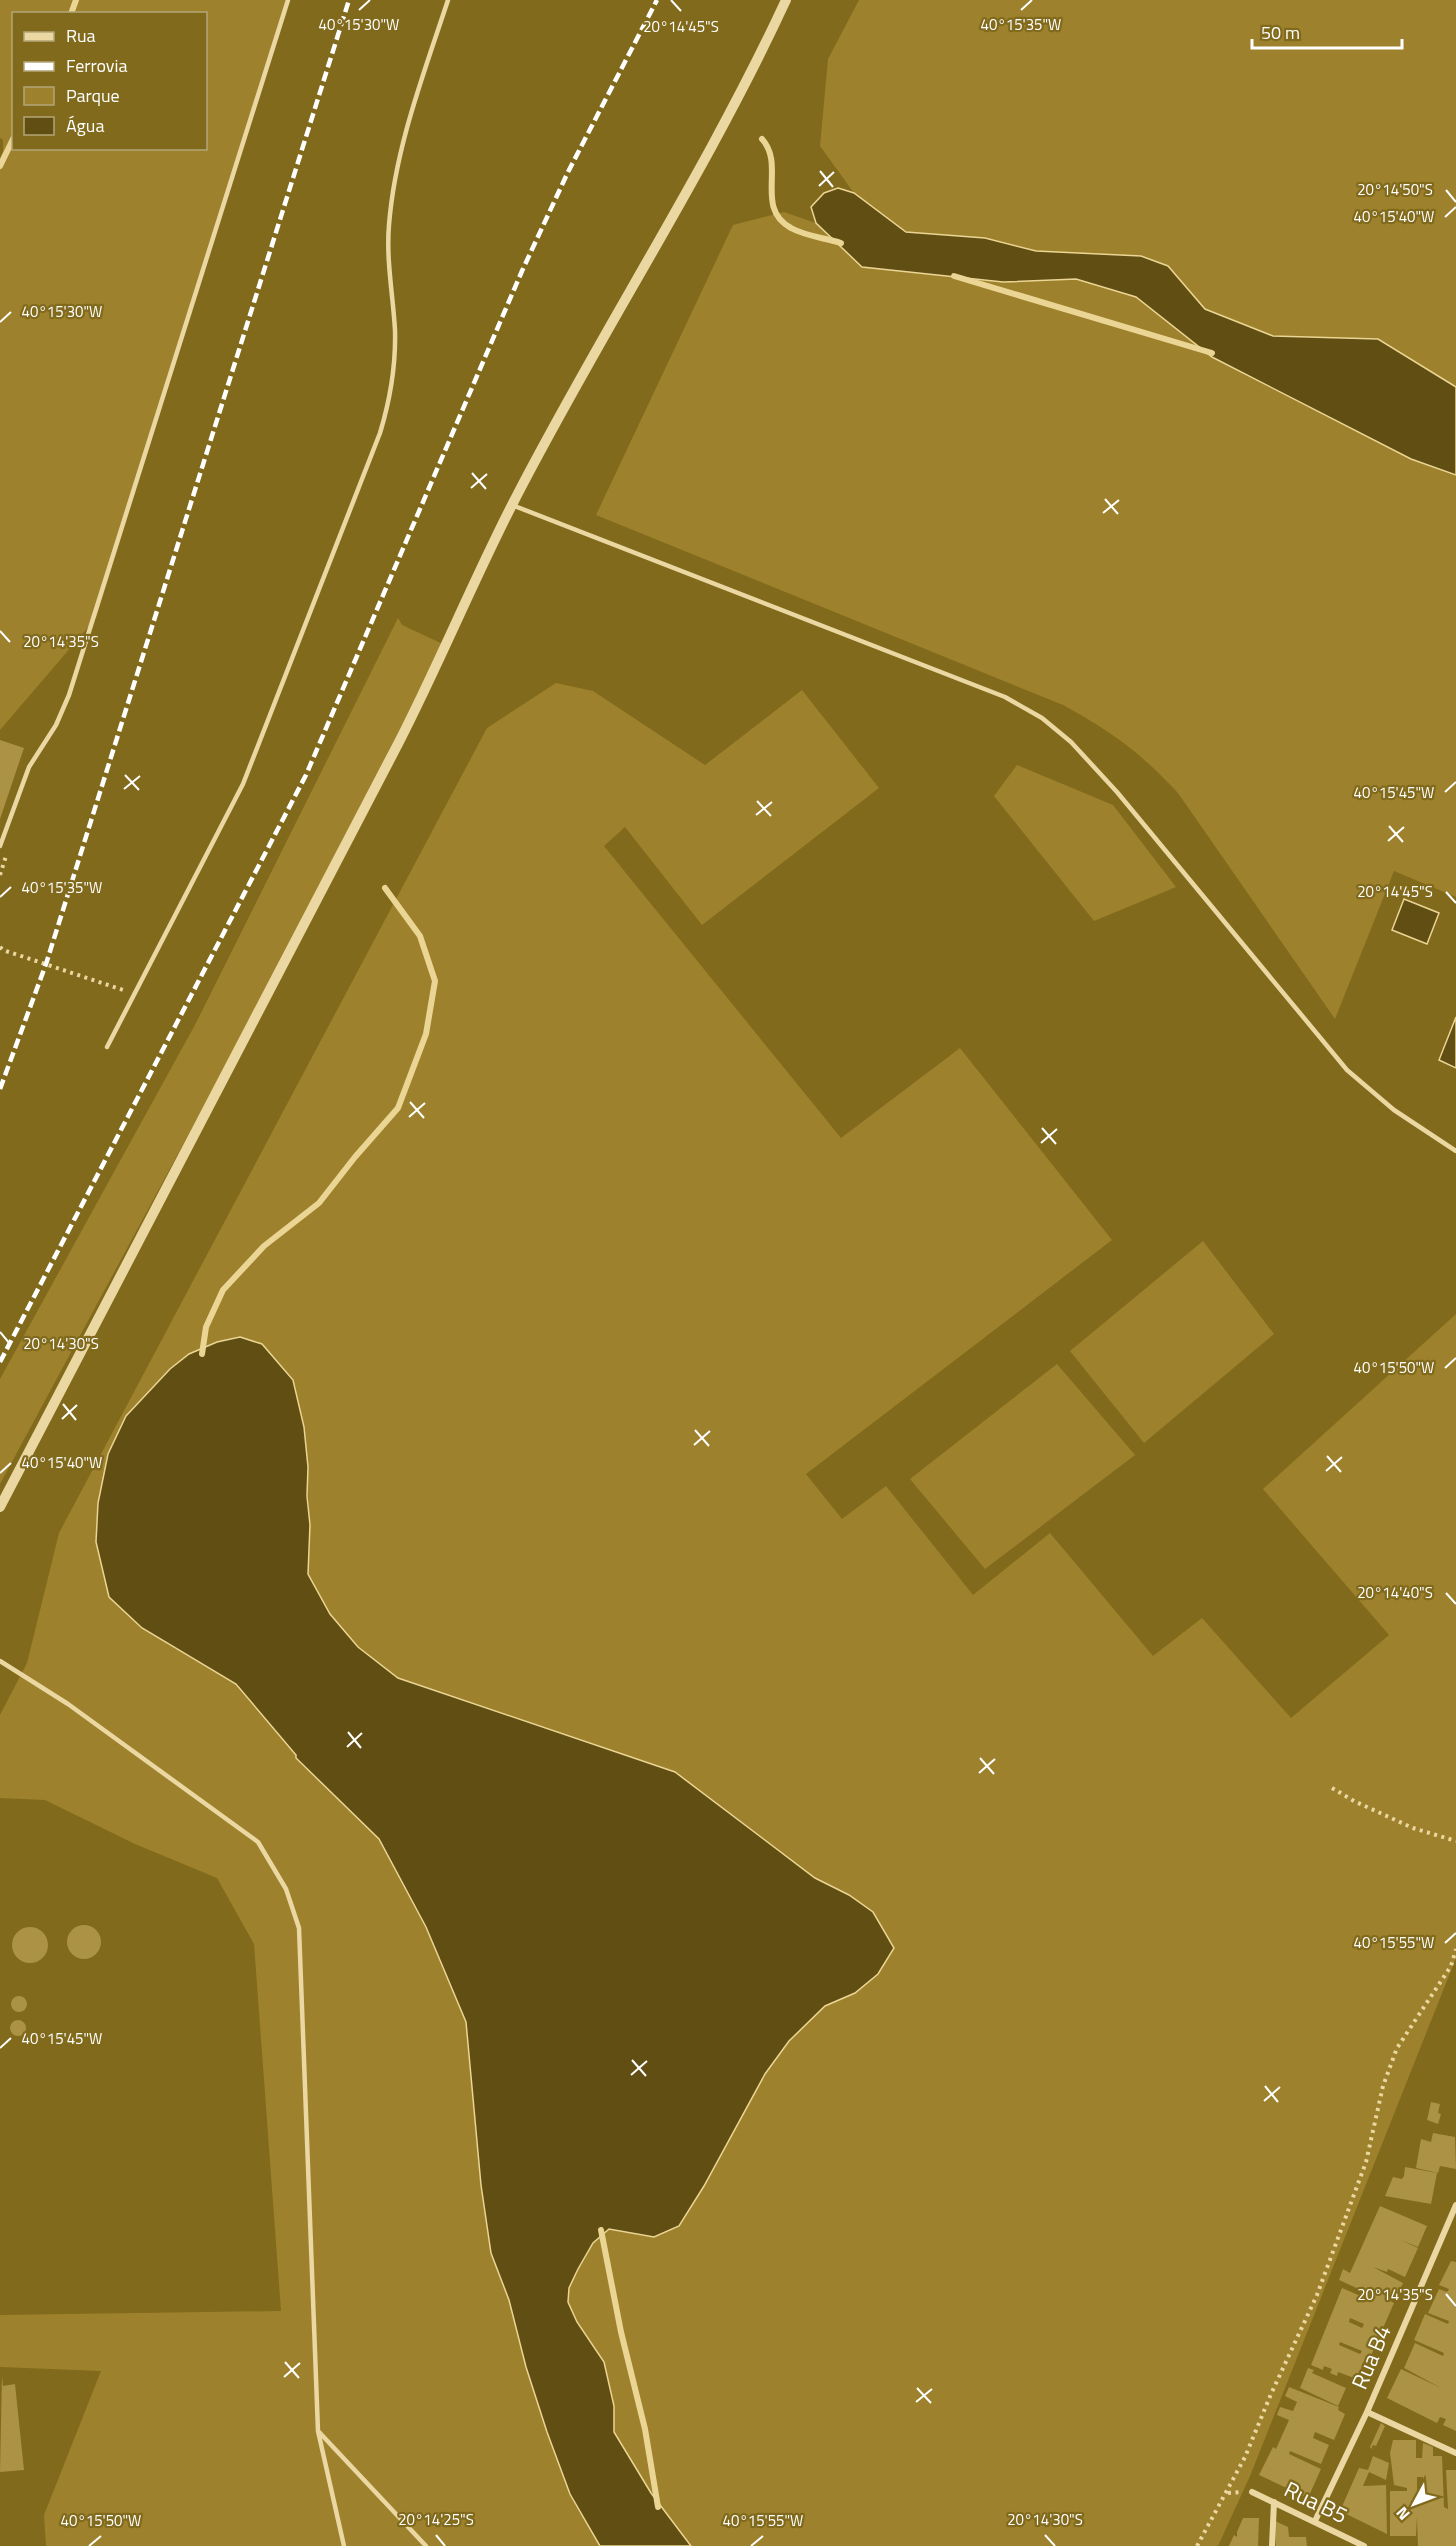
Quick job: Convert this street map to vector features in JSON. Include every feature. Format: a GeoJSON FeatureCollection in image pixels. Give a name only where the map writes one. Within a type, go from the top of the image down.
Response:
{"type":"FeatureCollection","features":[{"type":"Feature","properties":{"kind":"street"},"geometry":{"type":"LineString","coordinates":[[0,1507],[402,737],[512,505],[594,352],[717,138],[756,66],[786,0]]}},
{"type":"Feature","properties":{"kind":"street","name":"Rua B4"},"geometry":{"type":"LineString","coordinates":[[1315,2522],[1367,2412],[1456,2205]]}},
{"type":"Feature","properties":{"kind":"street"},"geometry":{"type":"LineString","coordinates":[[1367,2412],[1456,2453]]}},
{"type":"Feature","properties":{"kind":"street","name":"Rua B5"},"geometry":{"type":"LineString","coordinates":[[1252,2492],[1364,2546]]}},
{"type":"Feature","properties":{"kind":"street"},"geometry":{"type":"LineString","coordinates":[[1272,2546],[1274,2502]]}},
{"type":"Feature","properties":{"kind":"lane"},"geometry":{"type":"LineString","coordinates":[[0,846],[29,767],[59,719],[69,695],[288,0]]}},
{"type":"Feature","properties":{"kind":"lane"},"geometry":{"type":"LineString","coordinates":[[107,1047],[243,784],[380,433],[391,389],[395,345],[388,256],[392,200],[411,113],[448,0]]}},
{"type":"Feature","properties":{"kind":"lane"},"geometry":{"type":"LineString","coordinates":[[512,505],[1005,697],[1042,718],[1071,742],[1117,792],[1347,1070],[1394,1110],[1456,1151]]}},
{"type":"Feature","properties":{"kind":"lane"},"geometry":{"type":"LineString","coordinates":[[0,1661],[68,1704],[258,1842],[286,1889],[299,1928],[318,2431],[344,2546]]}},
{"type":"Feature","properties":{"kind":"lane"},"geometry":{"type":"LineString","coordinates":[[318,2431],[426,2546]]}},
{"type":"Feature","properties":{"kind":"path"},"geometry":{"type":"LineString","coordinates":[[0,947],[3,950],[135,994]]}},
{"type":"Feature","properties":{"kind":"path"},"geometry":{"type":"LineString","coordinates":[[1332,1788],[1354,1801],[1413,1828],[1456,1841]]}},
{"type":"Feature","properties":{"kind":"path"},"geometry":{"type":"LineString","coordinates":[[1197,2546],[1245,2457],[1275,2383],[1317,2295],[1366,2162],[1383,2086],[1397,2048],[1451,1966],[1456,1949]]}},
{"type":"Feature","properties":{"kind":"green space"},"geometry":{"type":"Polygon","coordinates":[[[0,0],[288,0],[96,618],[0,730],[0,158],[3,151],[3,140],[0,138],[0,0]]]}},
{"type":"Feature","properties":{"kind":"green space"},"geometry":{"type":"Polygon","coordinates":[[[859,0],[1456,0],[1456,387],[1378,339],[1273,336],[1204,309],[1168,266],[1141,256],[1036,251],[985,238],[906,232],[854,193],[820,146],[828,59],[859,0]]]}},
{"type":"Feature","properties":{"kind":"green space"},"geometry":{"type":"Polygon","coordinates":[[[784,212],[816,223],[862,267],[1003,282],[1076,279],[1136,297],[1212,357],[1411,459],[1456,475],[1456,897],[1394,871],[1335,1019],[1178,793],[1138,754],[1111,734],[1063,705],[596,515],[733,225],[784,212]]]}},
{"type":"Feature","properties":{"kind":"green space"},"geometry":{"type":"Polygon","coordinates":[[[398,618],[402,625],[445,645],[262,998],[0,1484],[0,1379],[196,1023],[398,618]]]}},
{"type":"Feature","properties":{"kind":"green space"},"geometry":{"type":"Polygon","coordinates":[[[556,683],[593,691],[705,765],[802,690],[879,788],[702,925],[625,827],[604,846],[841,1138],[960,1048],[1112,1240],[806,1474],[842,1519],[886,1486],[973,1595],[1050,1533],[1153,1656],[1202,1618],[1291,1718],[1389,1635],[1263,1489],[1456,1314],[1456,1958],[1250,2476],[1218,2546],[691,2546],[651,2493],[614,2432],[614,2406],[604,2362],[577,2322],[568,2302],[569,2288],[593,2243],[609,2229],[654,2237],[704,2186],[765,2074],[789,2041],[825,2006],[855,1993],[878,1974],[894,1947],[873,1912],[849,1895],[815,1878],[675,1772],[398,1678],[358,1647],[330,1614],[308,1574],[310,1525],[304,1427],[149,1391],[126,1416],[108,1454],[167,1644],[236,1684],[296,1755],[296,1758],[379,1839],[426,1927],[466,2022],[481,2185],[491,2253],[509,2300],[526,2367],[547,2432],[570,2494],[600,2546],[46,2546],[44,2515],[101,2371],[0,2367],[0,2315],[281,2311],[254,1944],[217,1878],[135,1844],[45,1800],[0,1798],[0,1715],[27,1663],[59,1533],[487,728],[556,683]]]}},
{"type":"Feature","properties":{"kind":"green space"},"geometry":{"type":"Polygon","coordinates":[[[1017,765],[1113,805],[1176,887],[1094,921],[994,796],[1017,765]]]}},
{"type":"Feature","properties":{"kind":"green space"},"geometry":{"type":"Polygon","coordinates":[[[1203,1241],[1274,1334],[1144,1443],[1070,1351],[1203,1241]]]}},
{"type":"Feature","properties":{"kind":"green space"},"geometry":{"type":"Polygon","coordinates":[[[1057,1364],[1135,1455],[985,1569],[910,1479],[1057,1364]]]}},
{"type":"Feature","properties":{"kind":"water"},"geometry":{"type":"Polygon","coordinates":[[[838,188],[854,193],[906,232],[985,238],[1036,251],[1141,256],[1168,266],[1205,309],[1273,336],[1378,339],[1456,387],[1456,475],[1411,459],[1212,357],[1136,297],[1076,279],[1003,282],[862,267],[816,223],[811,207],[824,193],[838,188]]]}},
{"type":"Feature","properties":{"kind":"water"},"geometry":{"type":"Polygon","coordinates":[[[1404,899],[1439,913],[1427,944],[1392,930],[1404,899]]]}},
{"type":"Feature","properties":{"kind":"water"},"geometry":{"type":"Polygon","coordinates":[[[1456,1017],[1456,1068],[1439,1060],[1456,1017]]]}},
{"type":"Feature","properties":{"kind":"water"},"geometry":{"type":"Polygon","coordinates":[[[240,1337],[262,1344],[293,1380],[304,1427],[308,1467],[307,1496],[310,1525],[308,1574],[330,1614],[358,1647],[398,1678],[675,1772],[815,1878],[849,1895],[873,1912],[894,1948],[878,1974],[855,1993],[825,2006],[789,2041],[765,2074],[704,2186],[679,2226],[654,2237],[609,2229],[593,2243],[569,2288],[568,2302],[577,2322],[604,2362],[614,2406],[614,2432],[651,2493],[691,2546],[600,2546],[570,2494],[547,2432],[526,2367],[509,2300],[491,2253],[481,2185],[466,2022],[426,1927],[379,1839],[296,1758],[296,1755],[236,1684],[142,1628],[109,1597],[96,1542],[98,1503],[108,1454],[126,1416],[170,1369],[189,1354],[217,1342],[240,1337]]]}},
{"type":"Feature","properties":{"kind":"building"},"geometry":{"type":"Polygon","coordinates":[[[0,740],[24,748],[0,819],[0,740]]]}},
{"type":"Feature","properties":{"kind":"building"},"geometry":{"type":"Polygon","coordinates":[[[84,1925],[96,1930],[101,1942],[96,1954],[84,1959],[72,1954],[67,1942],[72,1930],[84,1925]]]}},
{"type":"Feature","properties":{"kind":"building"},"geometry":{"type":"Polygon","coordinates":[[[30,1927],[42,1933],[48,1945],[42,1957],[30,1963],[18,1957],[12,1945],[18,1933],[30,1927]]]}},
{"type":"Feature","properties":{"kind":"building"},"geometry":{"type":"Polygon","coordinates":[[[19,1996],[25,1998],[27,2004],[25,2010],[19,2012],[13,2010],[11,2004],[13,1998],[19,1996]]]}},
{"type":"Feature","properties":{"kind":"building"},"geometry":{"type":"Polygon","coordinates":[[[18,2020],[24,2022],[26,2028],[24,2034],[18,2036],[12,2034],[10,2028],[12,2022],[18,2020]]]}},
{"type":"Feature","properties":{"kind":"building"},"geometry":{"type":"Polygon","coordinates":[[[1431,2102],[1440,2104],[1438,2113],[1441,2114],[1438,2124],[1427,2120],[1431,2102]]]}},
{"type":"Feature","properties":{"kind":"building"},"geometry":{"type":"Polygon","coordinates":[[[1433,2133],[1455,2137],[1456,2169],[1440,2166],[1438,2173],[1416,2168],[1421,2139],[1431,2142],[1433,2133]]]}},
{"type":"Feature","properties":{"kind":"building"},"geometry":{"type":"Polygon","coordinates":[[[1405,2167],[1437,2173],[1431,2204],[1385,2196],[1393,2177],[1402,2179],[1405,2167]]]}},
{"type":"Feature","properties":{"kind":"building"},"geometry":{"type":"Polygon","coordinates":[[[1380,2206],[1427,2226],[1418,2247],[1401,2240],[1418,2248],[1405,2277],[1388,2269],[1387,2272],[1373,2267],[1403,2283],[1395,2300],[1389,2297],[1388,2300],[1394,2303],[1370,2358],[1366,2356],[1357,2379],[1338,2372],[1337,2376],[1330,2373],[1332,2369],[1324,2366],[1323,2370],[1311,2365],[1342,2288],[1372,2301],[1374,2296],[1339,2280],[1343,2269],[1350,2273],[1380,2206]],[[1350,2318],[1349,2322],[1362,2328],[1364,2324],[1350,2318]],[[1340,2342],[1339,2345],[1360,2354],[1362,2351],[1340,2342]]]}},
{"type":"Feature","properties":{"kind":"building"},"geometry":{"type":"Polygon","coordinates":[[[1451,2261],[1456,2262],[1456,2431],[1443,2425],[1446,2419],[1440,2417],[1437,2423],[1387,2398],[1401,2369],[1441,2388],[1404,2368],[1415,2343],[1443,2356],[1444,2353],[1414,2340],[1425,2314],[1448,2324],[1449,2321],[1428,2313],[1439,2289],[1447,2292],[1449,2289],[1439,2285],[1451,2261]]]}},
{"type":"Feature","properties":{"kind":"building"},"geometry":{"type":"Polygon","coordinates":[[[1308,2368],[1314,2370],[1312,2373],[1346,2388],[1338,2406],[1300,2388],[1308,2368]]]}},
{"type":"Feature","properties":{"kind":"building"},"geometry":{"type":"Polygon","coordinates":[[[2,2375],[3,2386],[15,2384],[24,2470],[0,2472],[2,2375]]]}},
{"type":"Feature","properties":{"kind":"building"},"geometry":{"type":"Polygon","coordinates":[[[1289,2387],[1339,2407],[1338,2410],[1345,2414],[1334,2440],[1315,2432],[1313,2438],[1329,2445],[1321,2464],[1290,2451],[1289,2454],[1321,2469],[1308,2498],[1259,2475],[1273,2447],[1276,2449],[1289,2420],[1277,2415],[1280,2407],[1293,2411],[1297,2402],[1285,2396],[1289,2387]]]}},
{"type":"Feature","properties":{"kind":"building"},"geometry":{"type":"Polygon","coordinates":[[[1381,2423],[1385,2426],[1376,2446],[1373,2445],[1371,2449],[1370,2447],[1381,2423]]]}},
{"type":"Feature","properties":{"kind":"building"},"geometry":{"type":"Polygon","coordinates":[[[1393,2440],[1416,2440],[1416,2458],[1422,2458],[1423,2443],[1433,2447],[1433,2456],[1442,2456],[1444,2507],[1448,2509],[1446,2470],[1456,2470],[1456,2546],[1418,2546],[1417,2517],[1416,2536],[1390,2536],[1390,2491],[1407,2491],[1407,2488],[1394,2485],[1390,2453],[1393,2440]],[[1417,2477],[1417,2494],[1424,2497],[1423,2477],[1417,2477]]]}},
{"type":"Feature","properties":{"kind":"building"},"geometry":{"type":"Polygon","coordinates":[[[1373,2456],[1389,2463],[1386,2480],[1369,2472],[1363,2486],[1386,2485],[1387,2534],[1340,2511],[1359,2468],[1368,2470],[1373,2456]]]}},
{"type":"Feature","properties":{"kind":"building"},"geometry":{"type":"Polygon","coordinates":[[[1243,2518],[1259,2518],[1258,2546],[1229,2546],[1234,2535],[1237,2537],[1243,2518]]]}},
{"type":"Feature","properties":{"kind":"building"},"geometry":{"type":"Polygon","coordinates":[[[1275,2521],[1288,2527],[1289,2537],[1306,2537],[1307,2546],[1276,2546],[1275,2521]]]}},
{"type":"Feature","properties":{"kind":"waterway"},"geometry":{"type":"LineString","coordinates":[[72,12],[76,0]]}},
{"type":"Feature","properties":{"kind":"waterway"},"geometry":{"type":"LineString","coordinates":[[762,139],[769,149],[772,198],[774,209],[780,220],[797,231],[841,243]]}},
{"type":"Feature","properties":{"kind":"waterway"},"geometry":{"type":"LineString","coordinates":[[0,166],[12,141]]}},
{"type":"Feature","properties":{"kind":"waterway"},"geometry":{"type":"LineString","coordinates":[[954,276],[1212,353]]}},
{"type":"Feature","properties":{"kind":"waterway"},"geometry":{"type":"LineString","coordinates":[[202,1354],[206,1327],[223,1290],[264,1246],[319,1203],[398,1108],[426,1034],[435,981],[420,936],[385,888]]}},
{"type":"Feature","properties":{"kind":"waterway"},"geometry":{"type":"LineString","coordinates":[[601,2230],[621,2332],[645,2429],[658,2507]]}},
{"type":"Feature","properties":{"kind":"railway"},"geometry":{"type":"LineString","coordinates":[[0,1089],[46,964],[349,0]]}},
{"type":"Feature","properties":{"kind":"railway"},"geometry":{"type":"LineString","coordinates":[[0,1362],[306,775],[522,271],[568,172],[657,0]]}}]}
